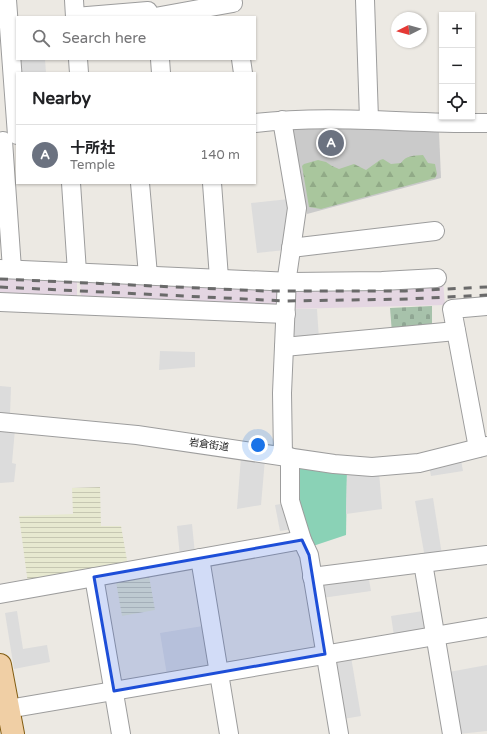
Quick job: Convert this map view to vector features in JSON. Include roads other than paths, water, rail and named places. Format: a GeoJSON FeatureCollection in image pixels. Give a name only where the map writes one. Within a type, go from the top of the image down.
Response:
{"type":"FeatureCollection","features":[{"type":"Feature","properties":{"kind":"main road"},"geometry":{"type":"LineString","coordinates":[[0,665],[13,734]]}},
{"type":"Feature","properties":{"kind":"street"},"geometry":{"type":"LineString","coordinates":[[7,0],[9,140],[6,269],[287,281],[382,281],[437,278]]}},
{"type":"Feature","properties":{"kind":"street"},"geometry":{"type":"LineString","coordinates":[[74,0],[76,16]]}},
{"type":"Feature","properties":{"kind":"street"},"geometry":{"type":"LineString","coordinates":[[365,0],[369,119]]}},
{"type":"Feature","properties":{"kind":"street"},"geometry":{"type":"LineString","coordinates":[[88,16],[233,7]]}},
{"type":"Feature","properties":{"kind":"street"},"geometry":{"type":"LineString","coordinates":[[78,60],[80,72]]}},
{"type":"Feature","properties":{"kind":"street"},"geometry":{"type":"LineString","coordinates":[[160,60],[161,72]]}},
{"type":"Feature","properties":{"kind":"street"},"geometry":{"type":"LineString","coordinates":[[241,60],[243,72]]}},
{"type":"Feature","properties":{"kind":"street"},"geometry":{"type":"LineString","coordinates":[[256,123],[282,120],[369,119],[444,124],[487,123]]}},
{"type":"Feature","properties":{"kind":"street"},"geometry":{"type":"LineString","coordinates":[[282,120],[297,208],[287,281],[282,392],[290,501],[302,540],[309,555],[339,734]]}},
{"type":"Feature","properties":{"kind":"street"},"geometry":{"type":"LineString","coordinates":[[71,184],[77,272]]}},
{"type":"Feature","properties":{"kind":"street"},"geometry":{"type":"LineString","coordinates":[[140,184],[148,275]]}},
{"type":"Feature","properties":{"kind":"street"},"geometry":{"type":"LineString","coordinates":[[212,184],[219,278]]}},
{"type":"Feature","properties":{"kind":"street"},"geometry":{"type":"LineString","coordinates":[[291,248],[435,231]]}},
{"type":"Feature","properties":{"kind":"street"},"geometry":{"type":"LineString","coordinates":[[0,302],[286,314]]}},
{"type":"Feature","properties":{"kind":"street"},"geometry":{"type":"LineString","coordinates":[[483,447],[452,309],[487,306]]}},
{"type":"Feature","properties":{"kind":"street"},"geometry":{"type":"LineString","coordinates":[[284,347],[456,331]]}},
{"type":"Feature","properties":{"kind":"street","name":"岩倉街道"},"geometry":{"type":"LineString","coordinates":[[0,422],[137,435],[372,467],[393,467],[418,463],[483,447]]}},
{"type":"Feature","properties":{"kind":"street"},"geometry":{"type":"LineString","coordinates":[[0,594],[302,540]]}},
{"type":"Feature","properties":{"kind":"street"},"geometry":{"type":"LineString","coordinates":[[312,577],[487,555]]}},
{"type":"Feature","properties":{"kind":"street"},"geometry":{"type":"LineString","coordinates":[[200,558],[229,734]]}},
{"type":"Feature","properties":{"kind":"street"},"geometry":{"type":"LineString","coordinates":[[423,563],[452,734]]}},
{"type":"Feature","properties":{"kind":"street"},"geometry":{"type":"LineString","coordinates":[[94,577],[121,734]]}},
{"type":"Feature","properties":{"kind":"street"},"geometry":{"type":"LineString","coordinates":[[8,709],[487,627]]}},
{"type":"Feature","properties":{"kind":"railway"},"geometry":{"type":"LineString","coordinates":[[0,279],[264,291],[405,291],[487,287]]}},
{"type":"Feature","properties":{"kind":"railway"},"geometry":{"type":"LineString","coordinates":[[0,287],[286,301],[408,299],[487,295]]}},
{"type":"Feature","properties":{"kind":"place","name":"十所社"},"geometry":{"type":"Point","coordinates":[331,143]}}]}
